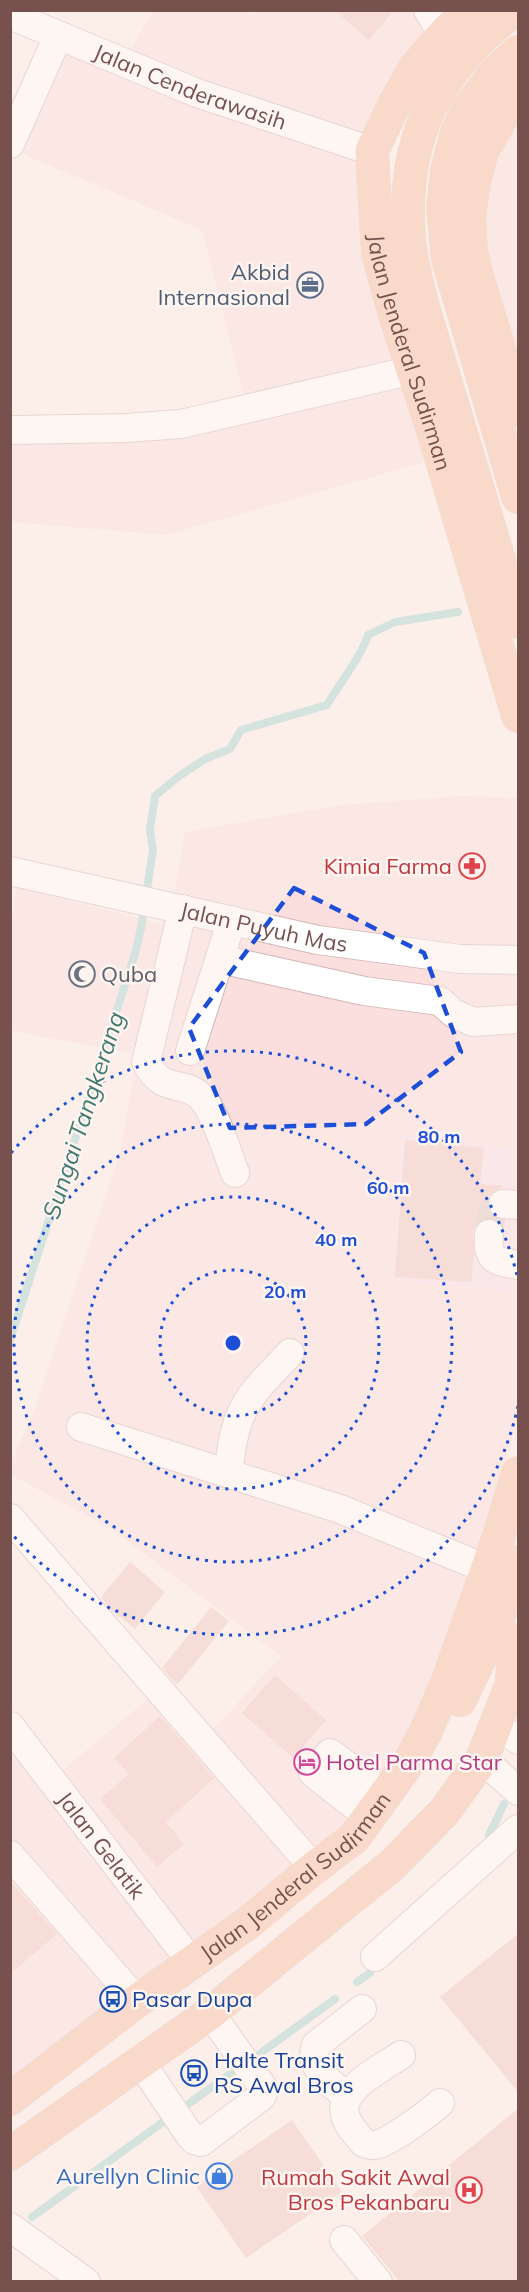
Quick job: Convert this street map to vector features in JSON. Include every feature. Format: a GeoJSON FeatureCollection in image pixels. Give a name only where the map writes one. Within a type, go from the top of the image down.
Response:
{"type":"FeatureCollection","features":[{"type":"Feature","properties":{"kind":"main road","name":"Jalan Jenderal Sudirman"},"geometry":{"type":"LineString","coordinates":[[470,10],[435,23],[372,151],[378,254],[519,716]]}},
{"type":"Feature","properties":{"kind":"main road"},"geometry":{"type":"LineString","coordinates":[[516,10],[498,23],[464,57],[446,78],[430,106],[419,137],[410,186],[409,236],[426,317],[519,622]]}},
{"type":"Feature","properties":{"kind":"main road"},"geometry":{"type":"LineString","coordinates":[[519,52],[494,74],[468,109],[456,135],[447,170],[443,209],[448,260],[519,497]]}},
{"type":"Feature","properties":{"kind":"main road"},"geometry":{"type":"LineString","coordinates":[[519,90],[482,151],[474,182],[470,216],[471,251],[478,280],[519,410]]}},
{"type":"Feature","properties":{"kind":"main road"},"geometry":{"type":"LineString","coordinates":[[471,556],[495,580],[509,626],[519,640]]}},
{"type":"Feature","properties":{"kind":"main road","name":"Jalan Jenderal Sudirman"},"geometry":{"type":"LineString","coordinates":[[10,2099],[137,2001],[248,1923],[354,1838],[411,1759],[503,1565],[519,1473]]}},
{"type":"Feature","properties":{"kind":"main road"},"geometry":{"type":"LineString","coordinates":[[10,2154],[210,2013],[392,1865],[445,1811],[482,1759],[507,1732],[515,1680],[513,1655],[507,1633],[503,1565]]}},
{"type":"Feature","properties":{"kind":"main road"},"geometry":{"type":"LineString","coordinates":[[426,1731],[456,1708],[507,1633]]}},
{"type":"Feature","properties":{"kind":"street","name":"Jalan Cenderawasih"},"geometry":{"type":"LineString","coordinates":[[10,15],[50,25],[197,93],[372,151]]}},
{"type":"Feature","properties":{"kind":"street"},"geometry":{"type":"LineString","coordinates":[[10,144],[50,25]]}},
{"type":"Feature","properties":{"kind":"street"},"geometry":{"type":"LineString","coordinates":[[13,430],[126,428],[181,424],[413,370]]}},
{"type":"Feature","properties":{"kind":"street","name":"Jalan Puyuh Mas"},"geometry":{"type":"LineString","coordinates":[[10,872],[318,940],[460,959],[519,960]]}},
{"type":"Feature","properties":{"kind":"street"},"geometry":{"type":"LineString","coordinates":[[173,907],[146,1062],[162,1082],[201,1096],[212,1114],[235,1173]]}},
{"type":"Feature","properties":{"kind":"street"},"geometry":{"type":"LineString","coordinates":[[190,1051],[232,920]]}},
{"type":"Feature","properties":{"kind":"street"},"geometry":{"type":"LineString","coordinates":[[220,959],[364,991],[440,1001],[453,1013],[473,1022],[519,1019]]}},
{"type":"Feature","properties":{"kind":"street"},"geometry":{"type":"LineString","coordinates":[[489,1234],[488,1249],[492,1258],[498,1262],[519,1265]]}},
{"type":"Feature","properties":{"kind":"street"},"geometry":{"type":"LineString","coordinates":[[228,1473],[241,1412],[290,1353]]}},
{"type":"Feature","properties":{"kind":"street"},"geometry":{"type":"LineString","coordinates":[[81,1427],[340,1509],[503,1565]]}},
{"type":"Feature","properties":{"kind":"street"},"geometry":{"type":"LineString","coordinates":[[10,1518],[314,1868]]}},
{"type":"Feature","properties":{"kind":"street","name":"Jalan Gelatik"},"geometry":{"type":"LineString","coordinates":[[10,1726],[192,1963]]}},
{"type":"Feature","properties":{"kind":"street"},"geometry":{"type":"LineString","coordinates":[[482,1759],[519,1791]]}},
{"type":"Feature","properties":{"kind":"street"},"geometry":{"type":"LineString","coordinates":[[375,1957],[519,1830]]}},
{"type":"Feature","properties":{"kind":"street"},"geometry":{"type":"LineString","coordinates":[[10,1856],[137,2001]]}},
{"type":"Feature","properties":{"kind":"street"},"geometry":{"type":"LineString","coordinates":[[346,2097],[317,2068],[313,2051],[316,2045],[362,2009]]}},
{"type":"Feature","properties":{"kind":"street"},"geometry":{"type":"LineString","coordinates":[[141,2063],[194,2140],[201,2142],[262,2096],[264,2089],[210,2013]]}},
{"type":"Feature","properties":{"kind":"street"},"geometry":{"type":"LineString","coordinates":[[401,2055],[361,2082],[346,2097],[344,2106],[348,2122],[364,2143],[374,2145],[384,2141],[426,2115],[440,2103]]}},
{"type":"Feature","properties":{"kind":"street"},"geometry":{"type":"LineString","coordinates":[[10,2227],[86,2282]]}},
{"type":"Feature","properties":{"kind":"street"},"geometry":{"type":"LineString","coordinates":[[345,2240],[378,2282]]}},
{"type":"Feature","properties":{"kind":"highlighted area"},"geometry":{"type":"Polygon","coordinates":[[[294,888],[424,953],[461,1052],[366,1124],[230,1128],[189,1028],[294,888]]]}},
{"type":"Feature","properties":{"kind":"shaded area"},"geometry":{"type":"Polygon","coordinates":[[[245,10],[254,15],[259,10],[450,11],[359,148],[426,462],[166,535],[11,522],[10,416],[175,415],[244,397],[202,230],[11,149],[54,34],[130,51],[153,11],[245,10]]]}},
{"type":"Feature","properties":{"kind":"shaded area"},"geometry":{"type":"Polygon","coordinates":[[[518,105],[518,380],[486,277],[483,184],[518,105]]]}},
{"type":"Feature","properties":{"kind":"shaded area"},"geometry":{"type":"Polygon","coordinates":[[[463,796],[518,798],[518,1419],[484,1534],[433,1678],[385,1794],[317,1853],[11,2085],[10,1715],[59,1773],[159,1690],[203,1740],[281,1656],[110,1528],[11,1475],[11,1463],[37,1403],[120,1152],[137,1054],[11,1031],[11,925],[16,887],[169,926],[185,832],[340,805],[463,796]]]}},
{"type":"Feature","properties":{"kind":"shaded area"},"geometry":{"type":"Polygon","coordinates":[[[401,1135],[518,1148],[518,1292],[392,1280],[401,1135]]]}},
{"type":"Feature","properties":{"kind":"building"},"geometry":{"type":"Polygon","coordinates":[[[334,10],[394,10],[369,40],[334,10]]]}},
{"type":"Feature","properties":{"kind":"building"},"geometry":{"type":"Polygon","coordinates":[[[405,1140],[484,1148],[480,1184],[504,1186],[490,1194],[487,1202],[489,1212],[493,1217],[501,1220],[501,1223],[489,1218],[481,1220],[475,1226],[471,1282],[395,1277],[405,1140]]]}},
{"type":"Feature","properties":{"kind":"building"},"geometry":{"type":"Polygon","coordinates":[[[130,1562],[165,1592],[135,1629],[111,1610],[101,1597],[130,1562]]]}},
{"type":"Feature","properties":{"kind":"building"},"geometry":{"type":"Polygon","coordinates":[[[211,1607],[229,1621],[177,1685],[162,1668],[211,1607]]]}},
{"type":"Feature","properties":{"kind":"building"},"geometry":{"type":"Polygon","coordinates":[[[275,1675],[326,1720],[293,1758],[242,1713],[275,1675]]]}},
{"type":"Feature","properties":{"kind":"building"},"geometry":{"type":"Polygon","coordinates":[[[160,1716],[214,1778],[166,1822],[184,1844],[157,1867],[100,1799],[129,1774],[114,1758],[160,1716]]]}},
{"type":"Feature","properties":{"kind":"building"},"geometry":{"type":"Polygon","coordinates":[[[10,1881],[57,1934],[10,1974],[10,1881]]]}},
{"type":"Feature","properties":{"kind":"building"},"geometry":{"type":"Polygon","coordinates":[[[519,1933],[519,2093],[440,1997],[519,1933]]]}},
{"type":"Feature","properties":{"kind":"building","name":"Rumah Sakit Awal Bros Pekanbaru"},"geometry":{"type":"Polygon","coordinates":[[[519,2108],[519,2282],[400,2282],[362,2236],[519,2108]]]}},
{"type":"Feature","properties":{"kind":"building"},"geometry":{"type":"Polygon","coordinates":[[[292,2120],[342,2192],[246,2258],[196,2186],[292,2120]]]}},
{"type":"Feature","properties":{"kind":"waterway","name":"Sungai Tangkerang"},"geometry":{"type":"LineString","coordinates":[[10,1340],[135,954],[153,850],[150,830],[155,796],[205,759],[230,749],[241,730],[327,705],[355,662],[368,635],[395,622],[458,612]]}},
{"type":"Feature","properties":{"kind":"waterway"},"geometry":{"type":"LineString","coordinates":[[489,1835],[504,1804]]}},
{"type":"Feature","properties":{"kind":"waterway"},"geometry":{"type":"LineString","coordinates":[[357,1982],[370,1973]]}},
{"type":"Feature","properties":{"kind":"waterway"},"geometry":{"type":"LineString","coordinates":[[251,2060],[335,1999]]}},
{"type":"Feature","properties":{"kind":"waterway"},"geometry":{"type":"LineString","coordinates":[[180,2110],[241,2066]]}},
{"type":"Feature","properties":{"kind":"waterway"},"geometry":{"type":"LineString","coordinates":[[32,2217],[170,2117]]}},
{"type":"Feature","properties":{"kind":"tunnel"},"geometry":{"type":"LineString","coordinates":[[489,1234],[493,1213],[503,1204]]}},
{"type":"Feature","properties":{"kind":"place","name":"Akbid Internasional"},"geometry":{"type":"Point","coordinates":[310,285]}},
{"type":"Feature","properties":{"kind":"place","name":"Kimia Farma"},"geometry":{"type":"Point","coordinates":[472,866]}},
{"type":"Feature","properties":{"kind":"place","name":"Quba"},"geometry":{"type":"Point","coordinates":[82,974]}},
{"type":"Feature","properties":{"kind":"place","name":"Hotel Parma Star"},"geometry":{"type":"Point","coordinates":[307,1762]}},
{"type":"Feature","properties":{"kind":"place","name":"Pasar Dupa"},"geometry":{"type":"Point","coordinates":[113,1999]}},
{"type":"Feature","properties":{"kind":"place","name":"Halte Transit RS Awal Bros"},"geometry":{"type":"Point","coordinates":[194,2073]}},
{"type":"Feature","properties":{"kind":"place","name":"Aurellyn Clinic"},"geometry":{"type":"Point","coordinates":[219,2176]}},
{"type":"Feature","properties":{"kind":"place","name":"Rumah Sakit Awal Bros Pekanbaru"},"geometry":{"type":"Point","coordinates":[469,2190]}}]}
